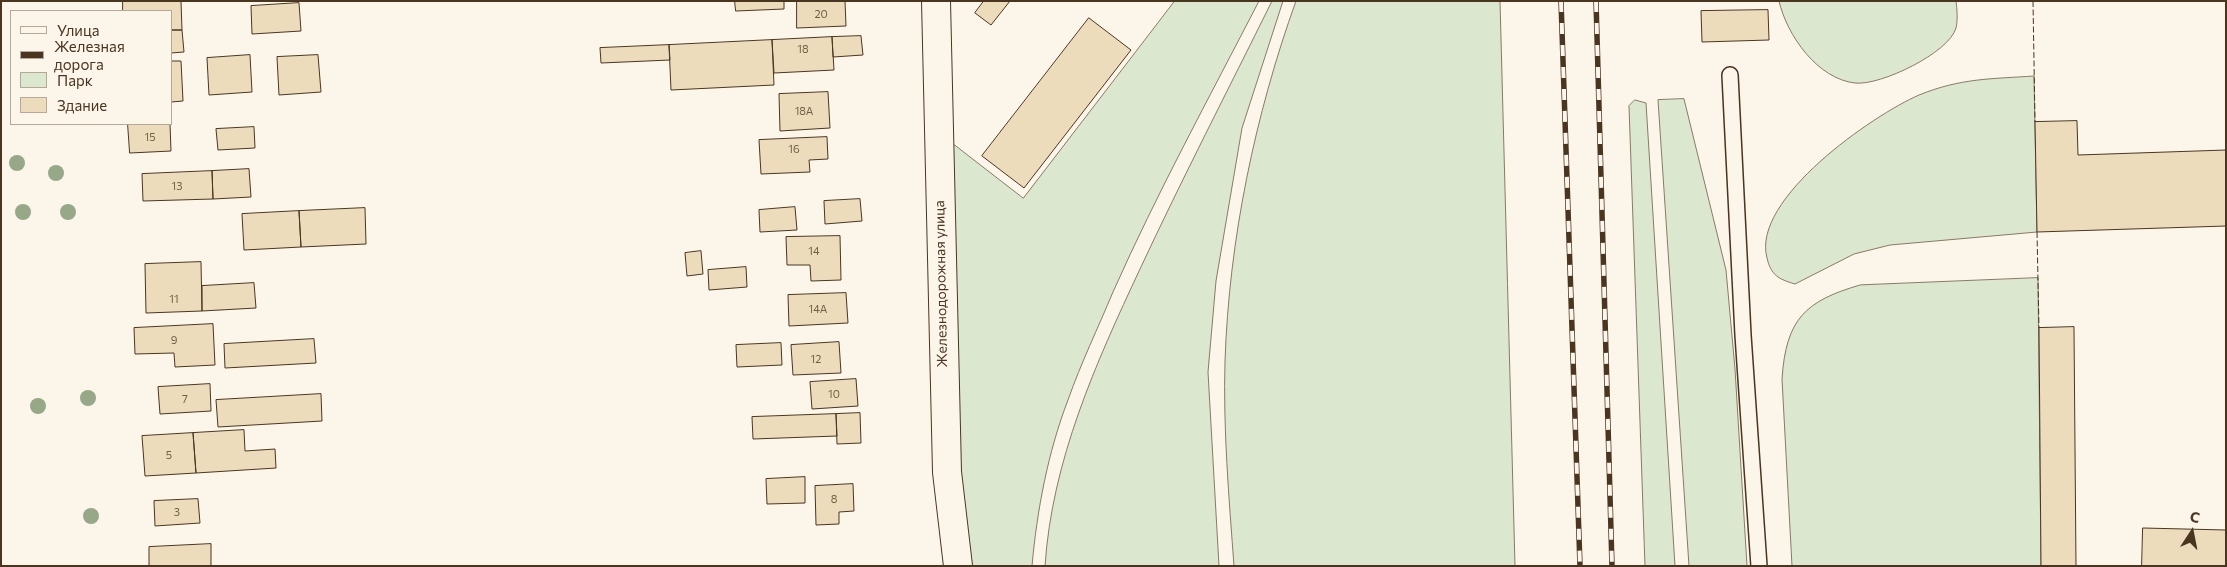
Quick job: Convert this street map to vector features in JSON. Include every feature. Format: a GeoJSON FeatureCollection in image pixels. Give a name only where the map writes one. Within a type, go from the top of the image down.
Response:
{"type":"FeatureCollection","features":[{"type":"Feature","properties":{"kind":"street","name":"Железнодорожная улица"},"geometry":{"type":"LineString","coordinates":[[936,1],[947,472],[958,566]]}},
{"type":"Feature","properties":{"kind":"lane"},"geometry":{"type":"LineString","coordinates":[[1730,74],[1743,334],[1760,566]]}},
{"type":"Feature","properties":{"kind":"green space"},"geometry":{"type":"Polygon","coordinates":[[[1175,1],[1259,1],[1147,218],[1078,373],[1049,461],[1040,503],[1032,566],[971,566],[962,521],[952,143],[1023,198],[1175,1]]]}},
{"type":"Feature","properties":{"kind":"green space"},"geometry":{"type":"Polygon","coordinates":[[[1272,1],[1283,1],[1242,128],[1216,281],[1208,372],[1219,566],[1045,566],[1049,527],[1057,488],[1067,450],[1092,376],[1156,235],[1272,1]]]}},
{"type":"Feature","properties":{"kind":"green space"},"geometry":{"type":"Polygon","coordinates":[[[1296,1],[1500,1],[1515,566],[1234,566],[1225,412],[1225,361],[1232,270],[1238,224],[1257,133],[1281,44],[1296,1]]]}},
{"type":"Feature","properties":{"kind":"green space"},"geometry":{"type":"Polygon","coordinates":[[[1779,1],[1956,1],[1957,25],[1951,38],[1928,57],[1896,74],[1866,83],[1855,83],[1841,80],[1829,73],[1806,54],[1789,28],[1779,1]]]}},
{"type":"Feature","properties":{"kind":"green space"},"geometry":{"type":"Polygon","coordinates":[[[2034,76],[2037,232],[1890,245],[1854,254],[1795,284],[1776,276],[1767,258],[1767,235],[1778,210],[1796,186],[1846,140],[1899,105],[1934,89],[1976,80],[2034,76]]]}},
{"type":"Feature","properties":{"kind":"green space"},"geometry":{"type":"Polygon","coordinates":[[[1684,99],[1726,270],[1735,369],[1747,566],[1689,566],[1658,100],[1684,99]]]}},
{"type":"Feature","properties":{"kind":"green space"},"geometry":{"type":"Polygon","coordinates":[[[1635,100],[1646,103],[1675,566],[1645,566],[1629,106],[1635,100]]]}},
{"type":"Feature","properties":{"kind":"green space"},"geometry":{"type":"Polygon","coordinates":[[[2038,278],[2041,566],[1792,566],[1782,379],[1788,341],[1794,327],[1802,316],[1812,306],[1825,298],[1860,285],[2038,278]]]}},
{"type":"Feature","properties":{"kind":"building"},"geometry":{"type":"Polygon","coordinates":[[[123,1],[181,1],[182,30],[172,30],[172,10],[123,10],[123,1]]]}},
{"type":"Feature","properties":{"kind":"building"},"geometry":{"type":"Polygon","coordinates":[[[735,1],[784,1],[784,9],[736,11],[735,1]]]}},
{"type":"Feature","properties":{"kind":"building"},"geometry":{"type":"Polygon","coordinates":[[[797,1],[845,1],[846,26],[797,28],[797,1]]]}},
{"type":"Feature","properties":{"kind":"building"},"geometry":{"type":"Polygon","coordinates":[[[984,1],[1010,1],[991,25],[975,13],[984,1]]]}},
{"type":"Feature","properties":{"kind":"building"},"geometry":{"type":"Polygon","coordinates":[[[299,3],[301,31],[252,34],[251,6],[299,3]]]}},
{"type":"Feature","properties":{"kind":"building"},"geometry":{"type":"Polygon","coordinates":[[[1768,10],[1769,40],[1702,42],[1701,11],[1768,10]]]}},
{"type":"Feature","properties":{"kind":"building"},"geometry":{"type":"Polygon","coordinates":[[[1089,18],[1131,50],[1024,188],[982,156],[1089,18]]]}},
{"type":"Feature","properties":{"kind":"building"},"geometry":{"type":"Polygon","coordinates":[[[172,30],[182,30],[184,52],[172,53],[172,30]]]}},
{"type":"Feature","properties":{"kind":"building"},"geometry":{"type":"Polygon","coordinates":[[[861,36],[863,55],[833,57],[832,37],[861,36]]]}},
{"type":"Feature","properties":{"kind":"building"},"geometry":{"type":"Polygon","coordinates":[[[832,37],[834,70],[774,73],[772,40],[832,37]]]}},
{"type":"Feature","properties":{"kind":"building"},"geometry":{"type":"Polygon","coordinates":[[[772,40],[774,85],[671,90],[669,45],[772,40]]]}},
{"type":"Feature","properties":{"kind":"building"},"geometry":{"type":"Polygon","coordinates":[[[669,45],[670,60],[601,63],[600,48],[669,45]]]}},
{"type":"Feature","properties":{"kind":"building"},"geometry":{"type":"Polygon","coordinates":[[[250,55],[252,92],[209,95],[207,58],[250,55]]]}},
{"type":"Feature","properties":{"kind":"building"},"geometry":{"type":"Polygon","coordinates":[[[318,55],[321,92],[279,95],[277,57],[318,55]]]}},
{"type":"Feature","properties":{"kind":"building"},"geometry":{"type":"Polygon","coordinates":[[[172,61],[181,61],[183,101],[172,102],[172,61]]]}},
{"type":"Feature","properties":{"kind":"building"},"geometry":{"type":"Polygon","coordinates":[[[828,92],[830,128],[780,131],[779,94],[828,92]]]}},
{"type":"Feature","properties":{"kind":"building"},"geometry":{"type":"Polygon","coordinates":[[[2077,121],[2078,155],[2226,150],[2226,226],[2037,232],[2035,122],[2077,121]]]}},
{"type":"Feature","properties":{"kind":"building"},"geometry":{"type":"Polygon","coordinates":[[[128,125],[170,125],[171,151],[130,153],[128,125]]]}},
{"type":"Feature","properties":{"kind":"building"},"geometry":{"type":"Polygon","coordinates":[[[254,127],[255,148],[218,150],[216,129],[254,127]]]}},
{"type":"Feature","properties":{"kind":"building"},"geometry":{"type":"Polygon","coordinates":[[[827,137],[828,159],[809,160],[810,172],[761,174],[759,140],[827,137]]]}},
{"type":"Feature","properties":{"kind":"building"},"geometry":{"type":"Polygon","coordinates":[[[249,169],[251,197],[213,199],[212,171],[249,169]]]}},
{"type":"Feature","properties":{"kind":"building"},"geometry":{"type":"Polygon","coordinates":[[[212,171],[213,199],[143,201],[142,174],[212,171]]]}},
{"type":"Feature","properties":{"kind":"building"},"geometry":{"type":"Polygon","coordinates":[[[860,199],[862,221],[825,224],[824,201],[860,199]]]}},
{"type":"Feature","properties":{"kind":"building"},"geometry":{"type":"Polygon","coordinates":[[[795,207],[797,230],[760,232],[759,210],[795,207]]]}},
{"type":"Feature","properties":{"kind":"building"},"geometry":{"type":"Polygon","coordinates":[[[365,208],[366,244],[301,247],[299,211],[365,208]]]}},
{"type":"Feature","properties":{"kind":"building"},"geometry":{"type":"Polygon","coordinates":[[[299,211],[301,247],[244,250],[242,214],[299,211]]]}},
{"type":"Feature","properties":{"kind":"building"},"geometry":{"type":"Polygon","coordinates":[[[840,236],[841,280],[811,281],[810,265],[787,265],[786,237],[840,236]]]}},
{"type":"Feature","properties":{"kind":"building"},"geometry":{"type":"Polygon","coordinates":[[[701,251],[703,274],[687,276],[685,253],[701,251]]]}},
{"type":"Feature","properties":{"kind":"building"},"geometry":{"type":"Polygon","coordinates":[[[201,262],[202,311],[146,313],[145,264],[201,262]]]}},
{"type":"Feature","properties":{"kind":"building"},"geometry":{"type":"Polygon","coordinates":[[[746,267],[747,287],[709,290],[708,270],[746,267]]]}},
{"type":"Feature","properties":{"kind":"building"},"geometry":{"type":"Polygon","coordinates":[[[254,283],[256,308],[202,311],[202,286],[254,283]]]}},
{"type":"Feature","properties":{"kind":"building"},"geometry":{"type":"Polygon","coordinates":[[[846,293],[848,323],[789,326],[788,295],[846,293]]]}},
{"type":"Feature","properties":{"kind":"building"},"geometry":{"type":"Polygon","coordinates":[[[213,324],[215,365],[175,367],[174,353],[135,354],[134,328],[213,324]]]}},
{"type":"Feature","properties":{"kind":"building"},"geometry":{"type":"Polygon","coordinates":[[[2074,327],[2076,566],[2041,566],[2039,328],[2074,327]]]}},
{"type":"Feature","properties":{"kind":"building"},"geometry":{"type":"Polygon","coordinates":[[[314,339],[316,363],[225,368],[224,344],[314,339]]]}},
{"type":"Feature","properties":{"kind":"building"},"geometry":{"type":"Polygon","coordinates":[[[839,342],[841,373],[793,375],[791,345],[839,342]]]}},
{"type":"Feature","properties":{"kind":"building"},"geometry":{"type":"Polygon","coordinates":[[[781,343],[782,365],[737,367],[736,345],[781,343]]]}},
{"type":"Feature","properties":{"kind":"building"},"geometry":{"type":"Polygon","coordinates":[[[856,379],[858,406],[812,409],[810,382],[856,379]]]}},
{"type":"Feature","properties":{"kind":"building"},"geometry":{"type":"Polygon","coordinates":[[[210,384],[211,411],[160,414],[158,387],[210,384]]]}},
{"type":"Feature","properties":{"kind":"building"},"geometry":{"type":"Polygon","coordinates":[[[321,394],[322,421],[218,427],[216,400],[321,394]]]}},
{"type":"Feature","properties":{"kind":"building"},"geometry":{"type":"Polygon","coordinates":[[[860,413],[861,443],[837,444],[836,414],[860,413]]]}},
{"type":"Feature","properties":{"kind":"building"},"geometry":{"type":"Polygon","coordinates":[[[836,414],[837,436],[753,439],[752,417],[836,414]]]}},
{"type":"Feature","properties":{"kind":"building"},"geometry":{"type":"Polygon","coordinates":[[[244,430],[245,451],[275,449],[276,468],[196,473],[193,433],[244,430]]]}},
{"type":"Feature","properties":{"kind":"building"},"geometry":{"type":"Polygon","coordinates":[[[193,433],[196,473],[145,476],[142,436],[193,433]]]}},
{"type":"Feature","properties":{"kind":"building"},"geometry":{"type":"Polygon","coordinates":[[[805,477],[805,503],[767,504],[766,479],[805,477]]]}},
{"type":"Feature","properties":{"kind":"building"},"geometry":{"type":"Polygon","coordinates":[[[853,484],[854,511],[839,512],[839,524],[816,525],[815,486],[853,484]]]}},
{"type":"Feature","properties":{"kind":"building"},"geometry":{"type":"Polygon","coordinates":[[[198,499],[200,523],[155,526],[154,501],[198,499]]]}},
{"type":"Feature","properties":{"kind":"building"},"geometry":{"type":"Polygon","coordinates":[[[2143,528],[2226,530],[2226,566],[2142,566],[2143,528]]]}},
{"type":"Feature","properties":{"kind":"building"},"geometry":{"type":"Polygon","coordinates":[[[211,544],[211,566],[149,566],[149,547],[211,544]]]}},
{"type":"Feature","properties":{"kind":"railway"},"geometry":{"type":"LineString","coordinates":[[1561,1],[1580,566]]}},
{"type":"Feature","properties":{"kind":"railway"},"geometry":{"type":"LineString","coordinates":[[1596,1],[1612,566]]}},
{"type":"Feature","properties":{"kind":"fence"},"geometry":{"type":"LineString","coordinates":[[2033,1],[2035,122]]}},
{"type":"Feature","properties":{"kind":"fence"},"geometry":{"type":"LineString","coordinates":[[2037,232],[2039,328]]}}]}
